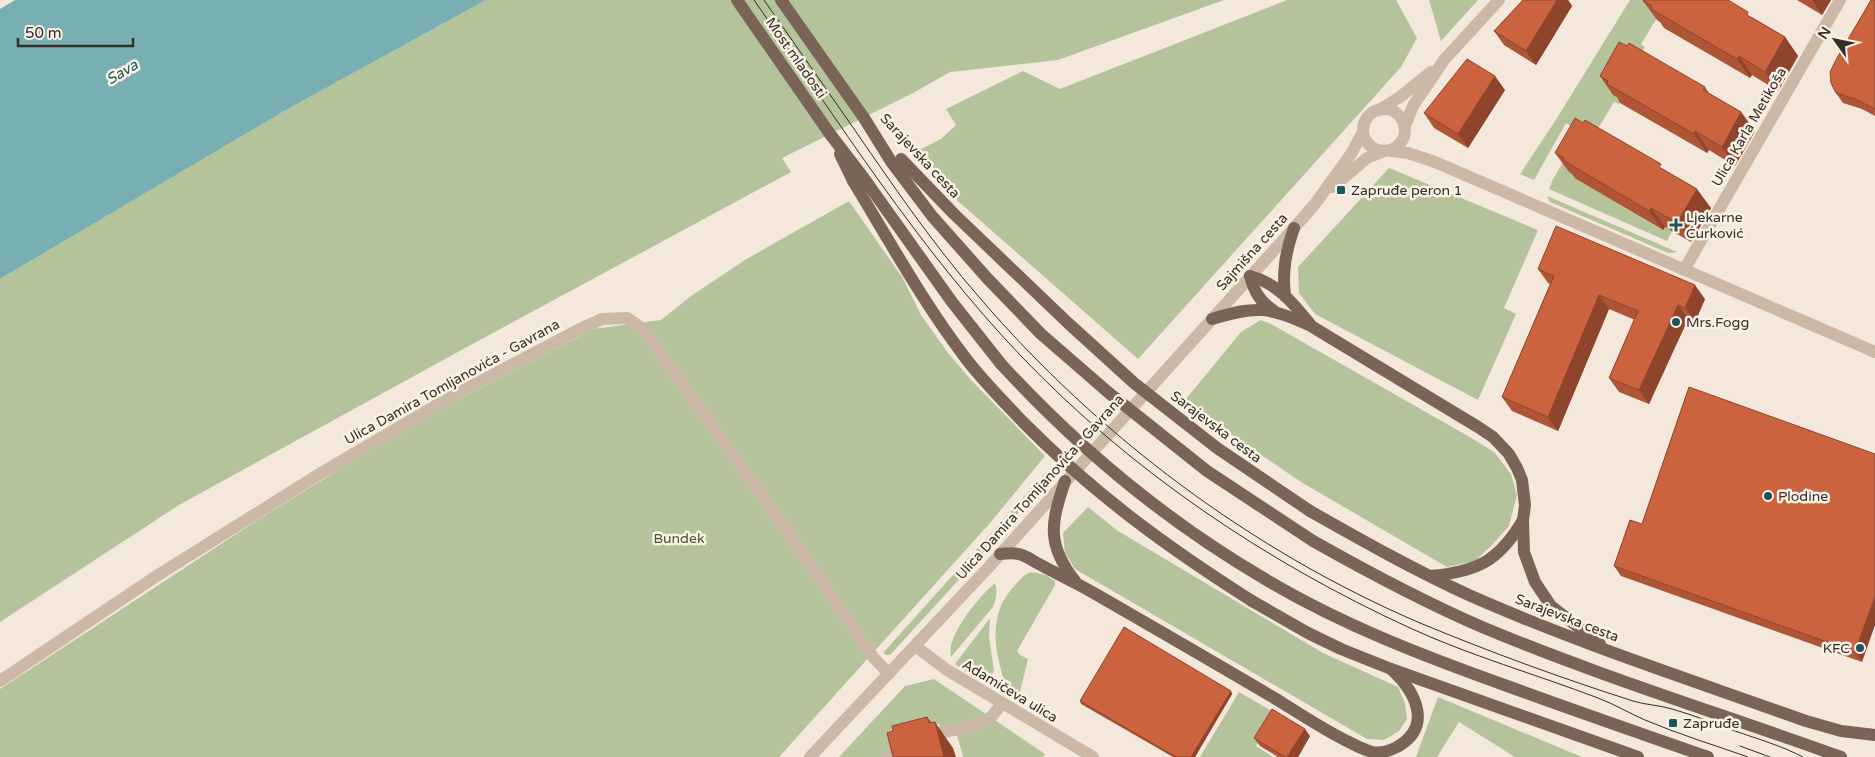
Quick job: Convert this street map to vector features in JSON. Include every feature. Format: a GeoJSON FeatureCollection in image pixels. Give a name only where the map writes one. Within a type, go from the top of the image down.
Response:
{"type":"FeatureCollection","features":[{"type":"Feature","properties":{"kind":"main road","name":"Most mladosti"},"geometry":{"type":"LineString","coordinates":[[737,0],[830,134],[858,179]]}},
{"type":"Feature","properties":{"kind":"main road","name":"Most mladosti"},"geometry":{"type":"LineString","coordinates":[[781,0],[864,118]]}},
{"type":"Feature","properties":{"kind":"main road","name":"Sarajevska cesta"},"geometry":{"type":"LineString","coordinates":[[864,118],[897,161],[932,216],[980,271],[1060,351],[1173,446],[1257,505],[1313,541],[1415,596],[1480,626],[1526,645],[1841,757]]}},
{"type":"Feature","properties":{"kind":"main road","name":"Sarajevska cesta"},"geometry":{"type":"LineString","coordinates":[[897,161],[1061,317],[1134,383],[1217,448],[1310,511],[1378,550],[1430,576],[1534,622],[1806,721],[1841,731],[1875,735]]}},
{"type":"Feature","properties":{"kind":"main road"},"geometry":{"type":"LineString","coordinates":[[858,179],[931,310],[969,362],[997,395],[1051,450],[1120,509],[1177,552],[1252,601],[1308,633],[1341,649],[1638,757]]}},
{"type":"Feature","properties":{"kind":"main road"},"geometry":{"type":"LineString","coordinates":[[858,179],[978,336],[1033,400],[1110,471],[1176,522],[1211,546],[1266,580],[1397,645],[1464,671],[1708,757]]}},
{"type":"Feature","properties":{"kind":"main road"},"geometry":{"type":"LineString","coordinates":[[1285,296],[1285,259],[1294,228]]}},
{"type":"Feature","properties":{"kind":"main road"},"geometry":{"type":"LineString","coordinates":[[1250,276],[1266,282],[1285,296],[1311,326]]}},
{"type":"Feature","properties":{"kind":"main road"},"geometry":{"type":"LineString","coordinates":[[1250,276],[1253,287],[1262,302],[1276,312]]}},
{"type":"Feature","properties":{"kind":"main road"},"geometry":{"type":"LineString","coordinates":[[1212,319],[1246,310],[1264,309],[1311,326],[1466,419],[1501,445],[1509,454],[1522,480],[1525,505],[1523,520],[1524,552],[1528,568],[1542,595],[1562,616],[1591,636],[1605,649]]}},
{"type":"Feature","properties":{"kind":"main road"},"geometry":{"type":"LineString","coordinates":[[1065,482],[1058,505],[1053,535],[1059,557],[1076,583]]}},
{"type":"Feature","properties":{"kind":"main road"},"geometry":{"type":"LineString","coordinates":[[1430,576],[1454,574],[1470,570],[1488,561],[1504,547],[1523,520]]}},
{"type":"Feature","properties":{"kind":"main road"},"geometry":{"type":"LineString","coordinates":[[1000,554],[1022,554],[1076,583],[1309,720],[1362,749],[1372,752],[1381,753],[1403,744],[1416,725],[1418,713],[1416,699],[1404,680],[1392,669]]}},
{"type":"Feature","properties":{"kind":"street"},"geometry":{"type":"LineString","coordinates":[[1499,0],[1444,60],[1400,97],[1372,113],[1367,119],[1363,132],[1369,145],[1387,151],[1408,153],[1434,162],[1875,352]]}},
{"type":"Feature","properties":{"kind":"street","name":"Ulica Karla Metikoša"},"geometry":{"type":"LineString","coordinates":[[1684,270],[1840,0]]}},
{"type":"Feature","properties":{"kind":"street"},"geometry":{"type":"LineString","coordinates":[[1387,151],[1399,146],[1404,140],[1405,130],[1413,106],[1444,60]]}},
{"type":"Feature","properties":{"kind":"street"},"geometry":{"type":"LineString","coordinates":[[1378,110],[1392,110],[1403,120],[1405,130],[1412,142],[1434,162]]}},
{"type":"Feature","properties":{"kind":"street","name":"Sajmišna cesta"},"geometry":{"type":"LineString","coordinates":[[1212,319],[1315,204],[1351,154],[1363,132]]}},
{"type":"Feature","properties":{"kind":"street","name":"Sajmišna cesta"},"geometry":{"type":"LineString","coordinates":[[1315,204],[1367,158],[1387,151]]}},
{"type":"Feature","properties":{"kind":"street","name":"Ulica Damira Tomljanovića - Gavrana"},"geometry":{"type":"LineString","coordinates":[[0,681],[172,567],[321,473],[454,395],[602,319],[627,318],[643,329],[787,531],[873,657],[889,674]]}},
{"type":"Feature","properties":{"kind":"street","name":"Ulica Damira Tomljanovića - Gavrana"},"geometry":{"type":"LineString","coordinates":[[810,757],[1000,554],[1212,319]]}},
{"type":"Feature","properties":{"kind":"street","name":"Adamičeva ulica"},"geometry":{"type":"LineString","coordinates":[[915,646],[947,670],[1093,757]]}},
{"type":"Feature","properties":{"kind":"street"},"geometry":{"type":"LineString","coordinates":[[887,757],[912,738],[986,721],[1002,703]]}},
{"type":"Feature","properties":{"kind":"green space"},"geometry":{"type":"Polygon","coordinates":[[[486,0],[1224,0],[1058,60],[950,72],[913,93],[782,158],[791,172],[179,505],[0,622],[0,279],[286,110],[486,0]]]}},
{"type":"Feature","properties":{"kind":"green space"},"geometry":{"type":"Polygon","coordinates":[[[1287,0],[1396,0],[1417,38],[1401,67],[1138,359],[958,201],[913,153],[941,139],[956,125],[946,109],[1023,71],[1060,89],[1287,0]]]}},
{"type":"Feature","properties":{"kind":"green space"},"geometry":{"type":"Polygon","coordinates":[[[1429,0],[1478,0],[1441,41],[1429,0]]]}},
{"type":"Feature","properties":{"kind":"green space"},"geometry":{"type":"Polygon","coordinates":[[[1630,0],[1668,0],[1641,44],[1645,47],[1638,59],[1622,100],[1619,104],[1614,102],[1594,135],[1576,179],[1662,230],[1665,227],[1672,231],[1667,241],[1549,189],[1581,132],[1566,123],[1534,180],[1520,174],[1630,0]]]}},
{"type":"Feature","properties":{"kind":"green space"},"geometry":{"type":"Polygon","coordinates":[[[1389,168],[1538,230],[1504,308],[1516,314],[1478,400],[1315,314],[1299,293],[1298,267],[1389,168]]]}},
{"type":"Feature","properties":{"kind":"green space"},"geometry":{"type":"Polygon","coordinates":[[[1547,196],[1677,252],[1668,253],[1550,202],[1547,196]]]}},
{"type":"Feature","properties":{"kind":"green space","name":"Bundek"},"geometry":{"type":"Polygon","coordinates":[[[849,201],[902,277],[921,315],[948,353],[971,380],[1045,456],[990,523],[779,757],[0,757],[0,689],[256,521],[417,421],[593,329],[661,320],[691,296],[745,260],[849,201]]]}},
{"type":"Feature","properties":{"kind":"green space"},"geometry":{"type":"Polygon","coordinates":[[[1261,320],[1494,452],[1511,474],[1517,495],[1509,526],[1491,546],[1475,561],[1447,567],[1301,482],[1200,413],[1186,399],[1241,332],[1261,320]]]}},
{"type":"Feature","properties":{"kind":"green space"},"geometry":{"type":"Polygon","coordinates":[[[1047,471],[1051,476],[982,554],[976,550],[1047,471]]]}},
{"type":"Feature","properties":{"kind":"green space"},"geometry":{"type":"Polygon","coordinates":[[[1088,507],[1118,531],[1323,653],[1398,687],[1405,703],[1407,719],[1399,731],[1384,740],[1367,739],[1075,569],[1065,553],[1063,533],[1088,507]]]}},
{"type":"Feature","properties":{"kind":"green space"},"geometry":{"type":"Polygon","coordinates":[[[970,556],[975,562],[890,655],[883,653],[970,556]]]}},
{"type":"Feature","properties":{"kind":"green space"},"geometry":{"type":"Polygon","coordinates":[[[1031,572],[1046,575],[1055,581],[1055,585],[1017,651],[1028,659],[1020,692],[1013,698],[1008,693],[999,661],[996,626],[998,615],[1008,594],[1026,574],[1031,572]]]}},
{"type":"Feature","properties":{"kind":"green space"},"geometry":{"type":"Polygon","coordinates":[[[995,583],[996,595],[993,607],[951,657],[953,638],[958,628],[981,597],[995,583]]]}},
{"type":"Feature","properties":{"kind":"green space"},"geometry":{"type":"Polygon","coordinates":[[[990,618],[989,636],[994,671],[988,680],[980,681],[955,664],[990,618]]]}},
{"type":"Feature","properties":{"kind":"green space"},"geometry":{"type":"Polygon","coordinates":[[[934,679],[1045,754],[1043,757],[963,757],[957,735],[943,738],[939,724],[889,738],[894,757],[839,757],[905,686],[934,679]]]}},
{"type":"Feature","properties":{"kind":"green space"},"geometry":{"type":"Polygon","coordinates":[[[1239,692],[1277,714],[1256,746],[1273,757],[1200,757],[1239,692]]]}},
{"type":"Feature","properties":{"kind":"green space"},"geometry":{"type":"Polygon","coordinates":[[[1438,697],[1582,757],[1515,757],[1459,722],[1437,757],[1416,757],[1438,697]]]}},
{"type":"Feature","properties":{"kind":"water","name":"Sava"},"geometry":{"type":"Polygon","coordinates":[[[15,0],[486,0],[286,110],[0,279],[0,9],[15,0]]]}},
{"type":"Feature","properties":{"kind":"building"},"geometry":{"type":"Polygon","coordinates":[[[1523,0],[1557,0],[1526,51],[1494,31],[1523,0]]]}},
{"type":"Feature","properties":{"kind":"building"},"geometry":{"type":"Polygon","coordinates":[[[1644,0],[1728,0],[1748,12],[1747,15],[1785,37],[1765,72],[1739,56],[1737,59],[1651,9],[1652,6],[1644,0]]]}},
{"type":"Feature","properties":{"kind":"building"},"geometry":{"type":"Polygon","coordinates":[[[1871,0],[1875,0],[1875,109],[1855,99],[1836,93],[1831,83],[1830,72],[1871,0]]]}},
{"type":"Feature","properties":{"kind":"building"},"geometry":{"type":"Polygon","coordinates":[[[1619,42],[1627,46],[1629,43],[1705,87],[1703,90],[1741,112],[1722,147],[1695,131],[1694,134],[1607,84],[1608,81],[1600,76],[1619,42]]]}},
{"type":"Feature","properties":{"kind":"building"},"geometry":{"type":"Polygon","coordinates":[[[1467,59],[1495,76],[1458,134],[1424,113],[1467,59]]]}},
{"type":"Feature","properties":{"kind":"building"},"geometry":{"type":"Polygon","coordinates":[[[1575,118],[1583,123],[1585,120],[1661,164],[1659,167],[1697,189],[1677,223],[1651,208],[1649,211],[1563,160],[1564,158],[1555,153],[1575,118]]]}},
{"type":"Feature","properties":{"kind":"building"},"geometry":{"type":"Polygon","coordinates":[[[1556,226],[1695,285],[1685,308],[1678,305],[1639,390],[1609,378],[1638,311],[1599,295],[1548,417],[1502,397],[1554,276],[1538,269],[1556,226]]]}},
{"type":"Feature","properties":{"kind":"building","name":"Plodine"},"geometry":{"type":"Polygon","coordinates":[[[1689,387],[1875,454],[1875,596],[1855,652],[1614,566],[1630,520],[1642,524],[1689,387]]]}},
{"type":"Feature","properties":{"kind":"building"},"geometry":{"type":"Polygon","coordinates":[[[1124,627],[1231,691],[1191,757],[1176,757],[1080,701],[1124,627]]]}},
{"type":"Feature","properties":{"kind":"building"},"geometry":{"type":"Polygon","coordinates":[[[1272,709],[1305,729],[1287,757],[1254,738],[1272,709]]]}},
{"type":"Feature","properties":{"kind":"building"},"geometry":{"type":"Polygon","coordinates":[[[927,717],[929,723],[935,722],[944,757],[893,757],[887,733],[893,731],[892,726],[927,717]]]}},
{"type":"Feature","properties":{"kind":"tram line"},"geometry":{"type":"LineString","coordinates":[[754,0],[881,183],[983,315],[1063,398],[1154,475],[1203,510],[1304,574],[1410,628],[1480,656],[1598,698],[1670,730],[1748,757]]}},
{"type":"Feature","properties":{"kind":"tram line"},"geometry":{"type":"LineString","coordinates":[[764,0],[913,213],[979,297],[1025,348],[1074,396],[1181,485],[1238,525],[1297,561],[1358,594],[1420,623],[1552,674],[1633,701],[1688,714],[1778,746],[1803,757]]}},
{"type":"Feature","properties":{"kind":"tram line"},"geometry":{"type":"LineString","coordinates":[[1740,746],[1770,757]]}},
{"type":"Feature","properties":{"kind":"place","name":"Zapruđe peron 1"},"geometry":{"type":"Point","coordinates":[1341,190]}},
{"type":"Feature","properties":{"kind":"place","name":"Ljekarne Ćurković"},"geometry":{"type":"Point","coordinates":[1676,225]}},
{"type":"Feature","properties":{"kind":"place","name":"Mrs.Fogg"},"geometry":{"type":"Point","coordinates":[1676,322]}},
{"type":"Feature","properties":{"kind":"place","name":"Plodine"},"geometry":{"type":"Point","coordinates":[1768,496]}},
{"type":"Feature","properties":{"kind":"place","name":"KFC"},"geometry":{"type":"Point","coordinates":[1860,648]}},
{"type":"Feature","properties":{"kind":"place","name":"Zapruđe"},"geometry":{"type":"Point","coordinates":[1673,723]}}]}
